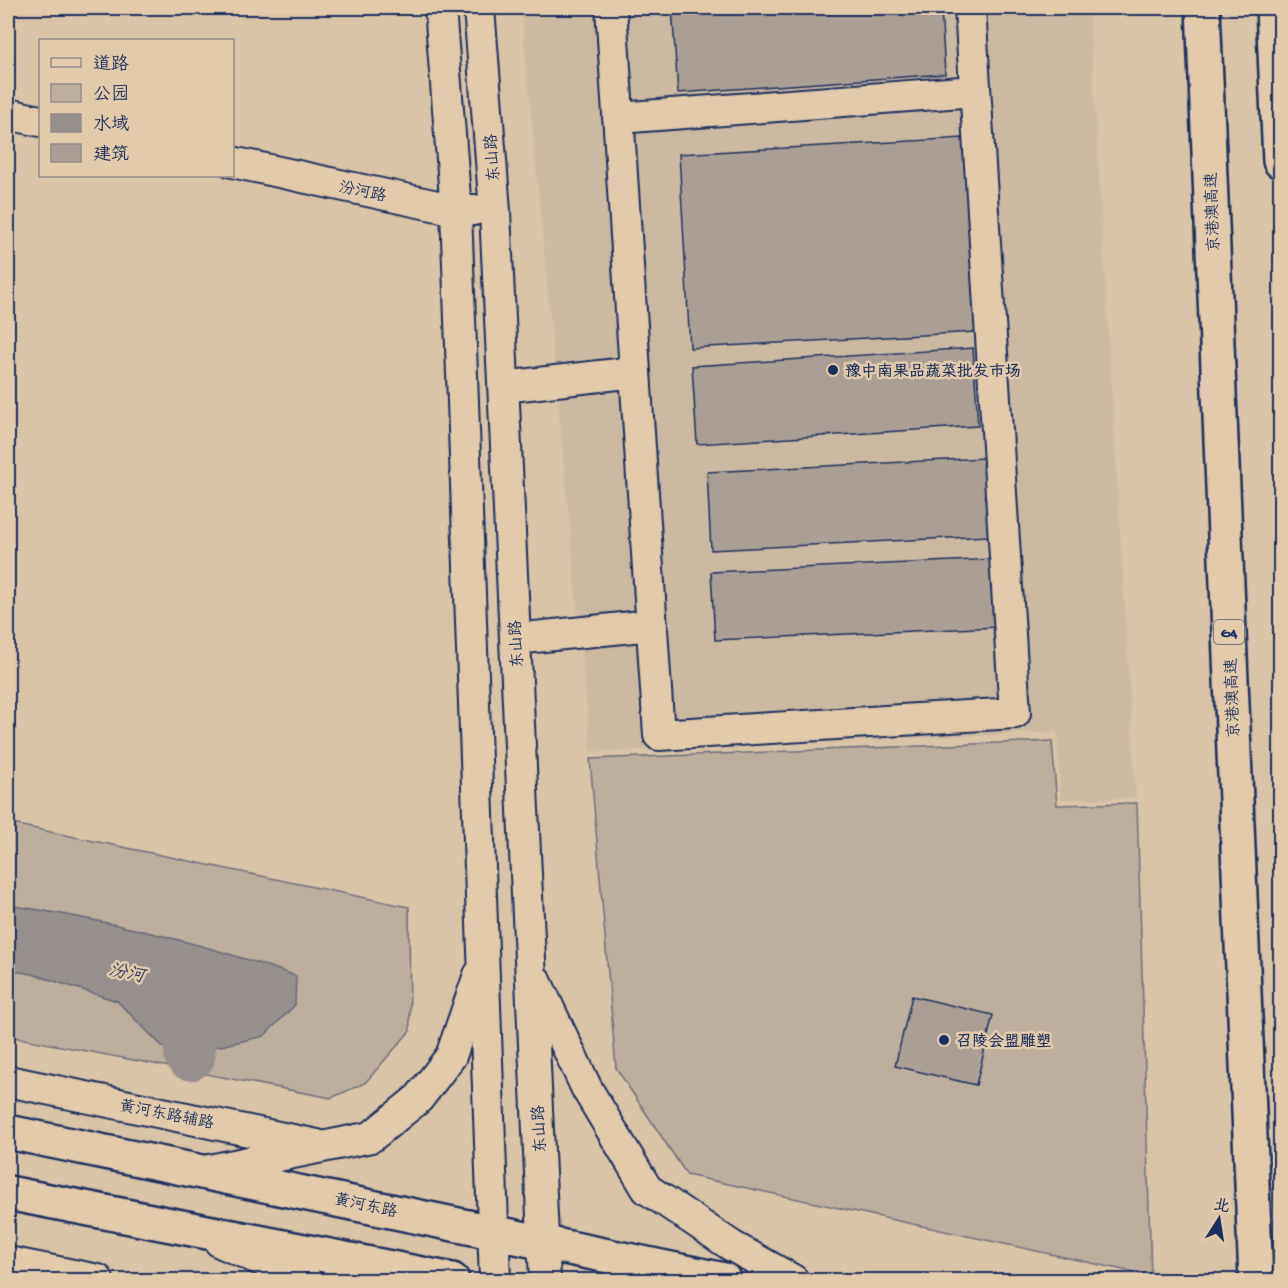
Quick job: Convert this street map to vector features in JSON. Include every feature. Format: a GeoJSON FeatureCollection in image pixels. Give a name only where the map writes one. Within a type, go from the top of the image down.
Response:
{"type":"FeatureCollection","features":[{"type":"Feature","properties":{"kind":"main road","name":"京港澳高速"},"geometry":{"type":"LineString","coordinates":[[1203,8],[1256,1269]]}},
{"type":"Feature","properties":{"kind":"main road"},"geometry":{"type":"LineString","coordinates":[[1273,8],[1281,161]]}},
{"type":"Feature","properties":{"kind":"main road","name":"黄河东路"},"geometry":{"type":"LineString","coordinates":[[8,1132],[205,1171],[724,1281]]}},
{"type":"Feature","properties":{"kind":"main road"},"geometry":{"type":"LineString","coordinates":[[8,1193],[452,1281]]}},
{"type":"Feature","properties":{"kind":"street"},"geometry":{"type":"LineString","coordinates":[[440,8],[456,210],[495,1281]]}},
{"type":"Feature","properties":{"kind":"street","name":"东山路"},"geometry":{"type":"LineString","coordinates":[[479,8],[495,211],[545,1281]]}},
{"type":"Feature","properties":{"kind":"street"},"geometry":{"type":"LineString","coordinates":[[611,8],[659,735],[1015,713],[970,8]]}},
{"type":"Feature","properties":{"kind":"street"},"geometry":{"type":"LineString","coordinates":[[618,118],[975,91]]}},
{"type":"Feature","properties":{"kind":"street"},"geometry":{"type":"LineString","coordinates":[[8,114],[39,121]]}},
{"type":"Feature","properties":{"kind":"street","name":"汾河路"},"geometry":{"type":"LineString","coordinates":[[234,162],[456,210],[495,211]]}},
{"type":"Feature","properties":{"kind":"street"},"geometry":{"type":"LineString","coordinates":[[503,387],[635,372]]}},
{"type":"Feature","properties":{"kind":"street"},"geometry":{"type":"LineString","coordinates":[[515,639],[652,625]]}},
{"type":"Feature","properties":{"kind":"street"},"geometry":{"type":"LineString","coordinates":[[205,1171],[371,1137],[419,1098],[451,1056],[484,961]]}},
{"type":"Feature","properties":{"kind":"street"},"geometry":{"type":"LineString","coordinates":[[531,969],[586,1089],[647,1189],[732,1246],[793,1281]]}},
{"type":"Feature","properties":{"kind":"street","name":"黄河东路辅路"},"geometry":{"type":"LineString","coordinates":[[8,1081],[264,1132],[325,1147]]}},
{"type":"Feature","properties":{"kind":"street"},"geometry":{"type":"LineString","coordinates":[[193,1230],[306,1281]]}},
{"type":"Feature","properties":{"kind":"street"},"geometry":{"type":"LineString","coordinates":[[8,1262],[98,1281]]}},
{"type":"Feature","properties":{"kind":"shaded area","name":"豫中南果品蔬菜批发市场"},"geometry":{"type":"Polygon","coordinates":[[[521,8],[1089,8],[1136,798],[1061,799],[1057,732],[591,752],[521,8]]]}},
{"type":"Feature","properties":{"kind":"green space"},"geometry":{"type":"Polygon","coordinates":[[[1052,741],[1057,805],[1137,803],[1151,1276],[687,1175],[616,1068],[590,759],[1052,741]]]}},
{"type":"Feature","properties":{"kind":"green space"},"geometry":{"type":"Polygon","coordinates":[[[8,823],[409,907],[410,1031],[365,1083],[331,1098],[8,1036],[8,823]]]}},
{"type":"Feature","properties":{"kind":"water"},"geometry":{"type":"Polygon","coordinates":[[[8,905],[154,933],[296,976],[295,1005],[264,1036],[221,1046],[165,1049],[117,1001],[32,974],[8,970],[8,905]]]}},
{"type":"Feature","properties":{"kind":"building"},"geometry":{"type":"Polygon","coordinates":[[[672,8],[941,8],[945,74],[678,93],[672,8]]]}},
{"type":"Feature","properties":{"kind":"building"},"geometry":{"type":"Polygon","coordinates":[[[964,138],[976,332],[690,348],[679,154],[964,138]]]}},
{"type":"Feature","properties":{"kind":"building"},"geometry":{"type":"Polygon","coordinates":[[[973,348],[978,426],[697,444],[692,366],[973,348]]]}},
{"type":"Feature","properties":{"kind":"building"},"geometry":{"type":"Polygon","coordinates":[[[985,458],[989,536],[711,550],[707,472],[985,458]]]}},
{"type":"Feature","properties":{"kind":"building"},"geometry":{"type":"Polygon","coordinates":[[[996,559],[999,627],[715,640],[711,572],[996,559]]]}},
{"type":"Feature","properties":{"kind":"building","name":"召陵会盟雕塑"},"geometry":{"type":"Polygon","coordinates":[[[912,996],[993,1015],[976,1085],[895,1066],[912,996]]]}},
{"type":"Feature","properties":{"kind":"waterway","name":"汾河"},"geometry":{"type":"LineString","coordinates":[[167,986],[187,1001],[190,1055]]}},
{"type":"Feature","properties":{"kind":"place","name":"豫中南果品蔬菜批发市场"},"geometry":{"type":"Point","coordinates":[833,370]}},
{"type":"Feature","properties":{"kind":"place","name":"召陵会盟雕塑"},"geometry":{"type":"Point","coordinates":[944,1040]}}]}
